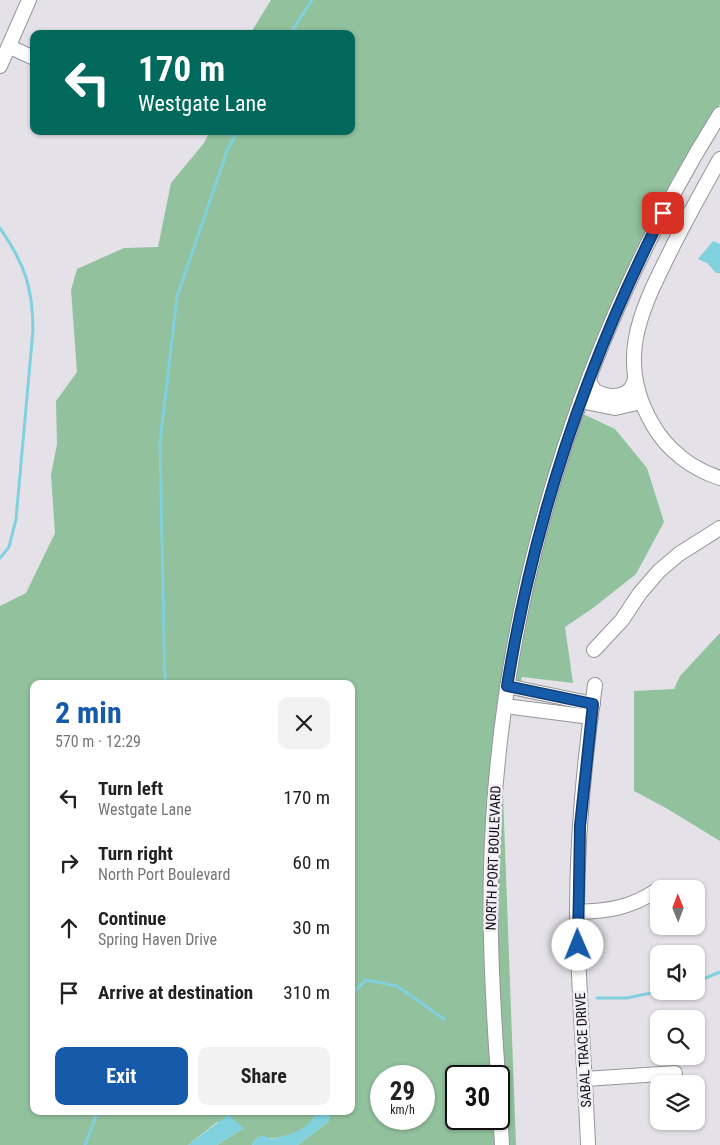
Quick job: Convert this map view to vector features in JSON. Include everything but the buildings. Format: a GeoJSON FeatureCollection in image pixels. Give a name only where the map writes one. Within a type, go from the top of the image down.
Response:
{"type":"FeatureCollection","features":[{"type":"Feature","properties":{"kind":"street"},"geometry":{"type":"LineString","coordinates":[[0,66],[10,47],[29,0]]}},
{"type":"Feature","properties":{"kind":"street"},"geometry":{"type":"LineString","coordinates":[[10,47],[30,56]]}},
{"type":"Feature","properties":{"kind":"street","name":"NORTH PORT BOULEVARD"},"geometry":{"type":"LineString","coordinates":[[497,1065],[491,967],[491,868],[496,777],[514,641],[540,525],[559,461],[590,373],[645,249],[672,196],[720,114]]}},
{"type":"Feature","properties":{"kind":"street"},"geometry":{"type":"LineString","coordinates":[[590,373],[591,387],[601,394],[611,396],[627,393],[632,389],[634,349],[641,314],[685,222],[720,159]]}},
{"type":"Feature","properties":{"kind":"street"},"geometry":{"type":"LineString","coordinates":[[634,378],[641,402],[656,431],[673,450],[696,467],[720,478]]}},
{"type":"Feature","properties":{"kind":"street"},"geometry":{"type":"LineString","coordinates":[[580,401],[615,408],[641,402]]}},
{"type":"Feature","properties":{"kind":"street"},"geometry":{"type":"LineString","coordinates":[[594,650],[622,620],[640,593],[659,571],[679,554],[720,528]]}},
{"type":"Feature","properties":{"kind":"street","name":"SABAL TRACE DRIVE"},"geometry":{"type":"LineString","coordinates":[[588,1145],[577,912],[582,800],[595,685]]}},
{"type":"Feature","properties":{"kind":"street"},"geometry":{"type":"LineString","coordinates":[[507,686],[561,697],[592,710]]}},
{"type":"Feature","properties":{"kind":"street"},"geometry":{"type":"LineString","coordinates":[[560,712],[561,697]]}},
{"type":"Feature","properties":{"kind":"street"},"geometry":{"type":"LineString","coordinates":[[505,706],[560,712],[592,710]]}},
{"type":"Feature","properties":{"kind":"street"},"geometry":{"type":"LineString","coordinates":[[577,912],[616,910],[634,904],[650,894]]}},
{"type":"Feature","properties":{"kind":"street"},"geometry":{"type":"LineString","coordinates":[[585,1079],[675,1073]]}},
{"type":"Feature","properties":{"kind":"street"},"geometry":{"type":"LineString","coordinates":[[501,1130],[502,1145]]}},
{"type":"Feature","properties":{"kind":"green space"},"geometry":{"type":"Polygon","coordinates":[[[271,0],[720,0],[720,104],[687,155],[643,240],[585,367],[554,459],[519,594],[502,685],[493,1065],[445,1065],[445,1130],[496,1130],[497,1145],[298,1145],[328,1122],[330,1115],[355,1115],[355,680],[30,680],[30,1115],[316,1115],[307,1126],[300,1130],[273,1138],[255,1139],[252,1145],[217,1145],[244,1128],[217,1122],[188,1145],[0,1145],[0,606],[26,593],[55,533],[51,475],[57,444],[56,401],[77,372],[71,290],[77,269],[124,248],[158,247],[171,183],[204,143],[208,135],[355,135],[355,30],[252,30],[271,0]]]}},
{"type":"Feature","properties":{"kind":"green space"},"geometry":{"type":"Polygon","coordinates":[[[581,413],[615,429],[647,468],[664,522],[636,574],[593,608],[565,627],[573,683],[522,677],[520,684],[513,682],[545,526],[581,413]]]}},
{"type":"Feature","properties":{"kind":"green space"},"geometry":{"type":"Polygon","coordinates":[[[720,633],[720,841],[634,791],[634,691],[674,689],[680,676],[720,633]]]}},
{"type":"Feature","properties":{"kind":"green space"},"geometry":{"type":"Polygon","coordinates":[[[502,767],[516,1145],[507,1145],[506,1130],[510,1130],[510,1065],[503,1065],[495,918],[502,767]]]}},
{"type":"Feature","properties":{"kind":"water"},"geometry":{"type":"Polygon","coordinates":[[[713,241],[720,244],[720,273],[716,273],[707,263],[698,259],[713,241]]]}},
{"type":"Feature","properties":{"kind":"water"},"geometry":{"type":"Polygon","coordinates":[[[228,1115],[244,1128],[217,1145],[188,1145],[228,1115]]]}},
{"type":"Feature","properties":{"kind":"water"},"geometry":{"type":"Polygon","coordinates":[[[315,1115],[330,1115],[328,1122],[298,1145],[252,1145],[255,1139],[263,1135],[271,1139],[298,1131],[310,1123],[315,1115]]]}},
{"type":"Feature","properties":{"kind":"waterway"},"geometry":{"type":"LineString","coordinates":[[293,30],[312,0]]}},
{"type":"Feature","properties":{"kind":"waterway"},"geometry":{"type":"LineString","coordinates":[[165,680],[160,443],[177,297],[227,151],[236,135]]}},
{"type":"Feature","properties":{"kind":"waterway"},"geometry":{"type":"LineString","coordinates":[[0,228],[26,276],[33,315],[16,519],[9,547],[0,558]]}},
{"type":"Feature","properties":{"kind":"waterway"},"geometry":{"type":"LineString","coordinates":[[705,978],[720,972]]}},
{"type":"Feature","properties":{"kind":"waterway"},"geometry":{"type":"LineString","coordinates":[[355,991],[366,980],[397,986],[444,1019]]}},
{"type":"Feature","properties":{"kind":"waterway"},"geometry":{"type":"LineString","coordinates":[[597,998],[627,998],[650,993]]}},
{"type":"Feature","properties":{"kind":"waterway"},"geometry":{"type":"LineString","coordinates":[[85,1145],[96,1115]]}},
{"type":"Feature","properties":{"kind":"route"},"geometry":{"type":"LineString","coordinates":[[578,945],[578,871],[582,790],[593,704],[507,686],[514,641],[540,525],[559,461],[590,373],[663,213]]}}]}
